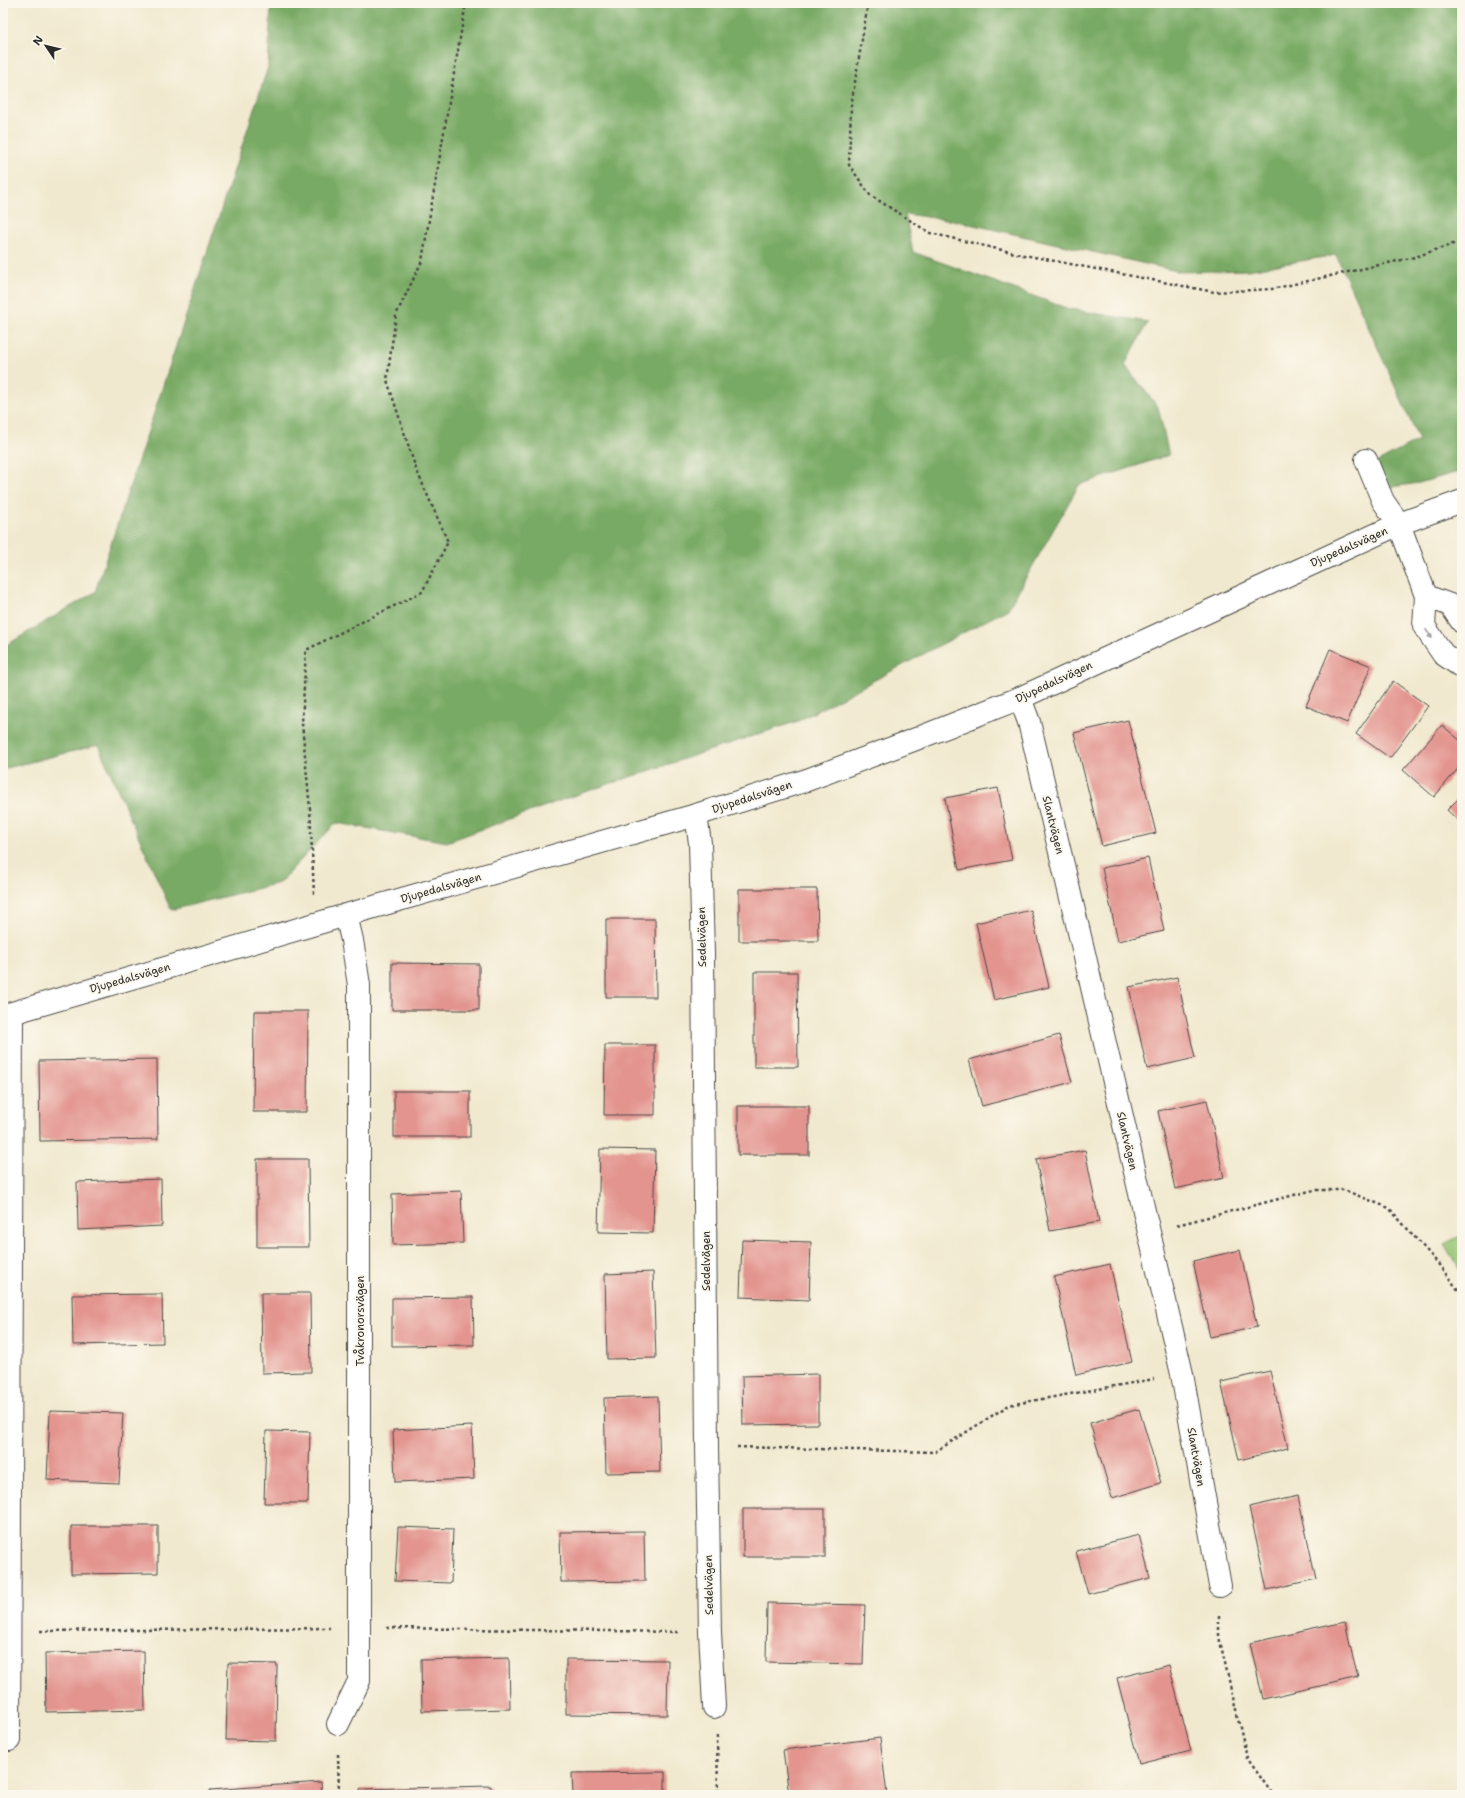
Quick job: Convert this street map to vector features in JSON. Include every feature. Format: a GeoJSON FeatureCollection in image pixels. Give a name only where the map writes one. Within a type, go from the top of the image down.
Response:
{"type":"FeatureCollection","features":[{"type":"Feature","properties":{"kind":"street"},"geometry":{"type":"LineString","coordinates":[[1366,460],[1383,501],[1399,524],[1426,596],[1424,626],[1443,654],[1462,667]]}},
{"type":"Feature","properties":{"kind":"street","name":"Djupedalsvägen"},"geometry":{"type":"LineString","coordinates":[[9,1740],[12,1012],[696,815],[807,780],[1020,698],[1399,524],[1462,500]]}},
{"type":"Feature","properties":{"kind":"street"},"geometry":{"type":"LineString","coordinates":[[1426,596],[1450,605],[1462,622]]}},
{"type":"Feature","properties":{"kind":"street","name":"Slantvägen"},"geometry":{"type":"LineString","coordinates":[[1020,698],[1029,722],[1182,1374],[1220,1586]]}},
{"type":"Feature","properties":{"kind":"street","name":"Sedelvägen"},"geometry":{"type":"LineString","coordinates":[[696,815],[700,843],[703,954],[707,1446],[710,1632],[714,1707]]}},
{"type":"Feature","properties":{"kind":"street","name":"Tvåkronorsvägen"},"geometry":{"type":"LineString","coordinates":[[338,1724],[360,1681],[359,985],[352,940],[346,915]]}},
{"type":"Feature","properties":{"kind":"path"},"geometry":{"type":"LineString","coordinates":[[315,924],[310,809],[302,723],[306,650],[422,592],[448,542],[416,468],[387,380],[396,315],[422,261],[466,3]]}},
{"type":"Feature","properties":{"kind":"path"},"geometry":{"type":"LineString","coordinates":[[868,3],[851,106],[849,165],[870,195],[930,233],[1018,254],[1214,292],[1272,289],[1415,257],[1462,242]]}},
{"type":"Feature","properties":{"kind":"path"},"geometry":{"type":"LineString","coordinates":[[1148,1233],[1314,1190],[1344,1190],[1389,1208],[1436,1261],[1462,1295]]}},
{"type":"Feature","properties":{"kind":"path"},"geometry":{"type":"LineString","coordinates":[[707,1446],[935,1452],[1009,1404],[1182,1374]]}},
{"type":"Feature","properties":{"kind":"path"},"geometry":{"type":"LineString","coordinates":[[1220,1586],[1219,1636],[1247,1758],[1273,1795]]}},
{"type":"Feature","properties":{"kind":"path"},"geometry":{"type":"LineString","coordinates":[[714,1707],[718,1745],[718,1795]]}},
{"type":"Feature","properties":{"kind":"path"},"geometry":{"type":"LineString","coordinates":[[338,1724],[339,1795]]}},
{"type":"Feature","properties":{"kind":"green space"},"geometry":{"type":"Polygon","coordinates":[[[271,3],[1462,3],[1462,471],[1419,483],[1385,488],[1374,464],[1419,440],[1336,255],[1248,270],[1181,272],[956,221],[905,214],[913,252],[1069,309],[1148,322],[1125,365],[1158,407],[1169,455],[1079,485],[1008,609],[798,721],[573,796],[447,842],[336,823],[279,883],[171,910],[98,745],[3,769],[3,647],[95,592],[268,67],[271,3]]]}},
{"type":"Feature","properties":{"kind":"green space"},"geometry":{"type":"Polygon","coordinates":[[[1462,1235],[1462,1274],[1444,1244],[1462,1235]]]}},
{"type":"Feature","properties":{"kind":"building"},"geometry":{"type":"Polygon","coordinates":[[[1330,649],[1371,666],[1347,723],[1306,706],[1330,649]]]}},
{"type":"Feature","properties":{"kind":"building"},"geometry":{"type":"Polygon","coordinates":[[[1393,681],[1428,706],[1390,758],[1356,734],[1393,681]]]}},
{"type":"Feature","properties":{"kind":"building"},"geometry":{"type":"Polygon","coordinates":[[[1128,720],[1156,833],[1102,846],[1074,733],[1128,720]]]}},
{"type":"Feature","properties":{"kind":"building"},"geometry":{"type":"Polygon","coordinates":[[[1442,725],[1462,742],[1462,764],[1434,797],[1403,770],[1442,725]]]}},
{"type":"Feature","properties":{"kind":"building"},"geometry":{"type":"Polygon","coordinates":[[[998,788],[1012,860],[959,870],[945,798],[998,788]]]}},
{"type":"Feature","properties":{"kind":"building"},"geometry":{"type":"Polygon","coordinates":[[[1462,795],[1462,824],[1447,810],[1462,795]]]}},
{"type":"Feature","properties":{"kind":"building"},"geometry":{"type":"Polygon","coordinates":[[[1148,858],[1164,931],[1118,941],[1102,868],[1148,858]]]}},
{"type":"Feature","properties":{"kind":"building"},"geometry":{"type":"Polygon","coordinates":[[[739,889],[817,889],[818,941],[739,941],[739,889]]]}},
{"type":"Feature","properties":{"kind":"building"},"geometry":{"type":"Polygon","coordinates":[[[1031,910],[1049,987],[994,1000],[976,923],[1031,910]]]}},
{"type":"Feature","properties":{"kind":"building"},"geometry":{"type":"Polygon","coordinates":[[[606,919],[655,919],[656,997],[606,997],[606,919]]]}},
{"type":"Feature","properties":{"kind":"building"},"geometry":{"type":"Polygon","coordinates":[[[392,963],[479,964],[479,1010],[392,1010],[392,963]]]}},
{"type":"Feature","properties":{"kind":"building"},"geometry":{"type":"Polygon","coordinates":[[[754,972],[797,972],[798,1067],[754,1067],[754,972]]]}},
{"type":"Feature","properties":{"kind":"building"},"geometry":{"type":"Polygon","coordinates":[[[1177,977],[1195,1058],[1147,1069],[1129,987],[1177,977]]]}},
{"type":"Feature","properties":{"kind":"building"},"geometry":{"type":"Polygon","coordinates":[[[254,1011],[308,1011],[307,1112],[253,1112],[254,1011]]]}},
{"type":"Feature","properties":{"kind":"building"},"geometry":{"type":"Polygon","coordinates":[[[1059,1035],[1072,1082],[982,1106],[969,1060],[1059,1035]]]}},
{"type":"Feature","properties":{"kind":"building"},"geometry":{"type":"Polygon","coordinates":[[[605,1045],[655,1045],[655,1115],[604,1115],[605,1045]]]}},
{"type":"Feature","properties":{"kind":"building"},"geometry":{"type":"Polygon","coordinates":[[[157,1059],[158,1139],[40,1141],[39,1061],[157,1059]]]}},
{"type":"Feature","properties":{"kind":"building"},"geometry":{"type":"Polygon","coordinates":[[[394,1091],[470,1091],[470,1137],[394,1137],[394,1091]]]}},
{"type":"Feature","properties":{"kind":"building"},"geometry":{"type":"Polygon","coordinates":[[[1207,1100],[1224,1178],[1175,1189],[1158,1111],[1207,1100]]]}},
{"type":"Feature","properties":{"kind":"building"},"geometry":{"type":"Polygon","coordinates":[[[738,1106],[809,1106],[809,1155],[738,1155],[738,1106]]]}},
{"type":"Feature","properties":{"kind":"building"},"geometry":{"type":"Polygon","coordinates":[[[600,1149],[655,1150],[653,1233],[598,1232],[600,1149]]]}},
{"type":"Feature","properties":{"kind":"building"},"geometry":{"type":"Polygon","coordinates":[[[1085,1150],[1099,1222],[1050,1231],[1036,1159],[1085,1150]]]}},
{"type":"Feature","properties":{"kind":"building"},"geometry":{"type":"Polygon","coordinates":[[[257,1159],[308,1159],[309,1247],[257,1247],[257,1159]]]}},
{"type":"Feature","properties":{"kind":"building"},"geometry":{"type":"Polygon","coordinates":[[[161,1179],[162,1226],[78,1230],[77,1182],[161,1179]]]}},
{"type":"Feature","properties":{"kind":"building"},"geometry":{"type":"Polygon","coordinates":[[[461,1191],[463,1243],[393,1245],[392,1194],[461,1191]]]}},
{"type":"Feature","properties":{"kind":"building"},"geometry":{"type":"Polygon","coordinates":[[[742,1240],[811,1242],[809,1300],[740,1297],[742,1240]]]}},
{"type":"Feature","properties":{"kind":"building"},"geometry":{"type":"Polygon","coordinates":[[[1240,1250],[1257,1327],[1210,1337],[1193,1261],[1240,1250]]]}},
{"type":"Feature","properties":{"kind":"building"},"geometry":{"type":"Polygon","coordinates":[[[1110,1264],[1132,1362],[1076,1375],[1054,1277],[1110,1264]]]}},
{"type":"Feature","properties":{"kind":"building"},"geometry":{"type":"Polygon","coordinates":[[[653,1272],[656,1358],[607,1359],[605,1274],[653,1272]]]}},
{"type":"Feature","properties":{"kind":"building"},"geometry":{"type":"Polygon","coordinates":[[[261,1293],[310,1293],[311,1372],[262,1373],[261,1293]]]}},
{"type":"Feature","properties":{"kind":"building"},"geometry":{"type":"Polygon","coordinates":[[[162,1294],[163,1343],[73,1345],[72,1295],[162,1294]]]}},
{"type":"Feature","properties":{"kind":"building"},"geometry":{"type":"Polygon","coordinates":[[[473,1297],[474,1345],[392,1346],[392,1298],[473,1297]]]}},
{"type":"Feature","properties":{"kind":"building"},"geometry":{"type":"Polygon","coordinates":[[[1270,1371],[1288,1448],[1239,1460],[1221,1382],[1270,1371]]]}},
{"type":"Feature","properties":{"kind":"building"},"geometry":{"type":"Polygon","coordinates":[[[818,1374],[818,1424],[743,1425],[742,1376],[818,1374]]]}},
{"type":"Feature","properties":{"kind":"building"},"geometry":{"type":"Polygon","coordinates":[[[658,1396],[660,1472],[606,1473],[604,1398],[658,1396]]]}},
{"type":"Feature","properties":{"kind":"building"},"geometry":{"type":"Polygon","coordinates":[[[1139,1409],[1161,1483],[1112,1498],[1090,1423],[1139,1409]]]}},
{"type":"Feature","properties":{"kind":"building"},"geometry":{"type":"Polygon","coordinates":[[[50,1411],[123,1413],[119,1483],[47,1480],[50,1411]]]}},
{"type":"Feature","properties":{"kind":"building"},"geometry":{"type":"Polygon","coordinates":[[[472,1426],[474,1479],[395,1482],[393,1430],[472,1426]]]}},
{"type":"Feature","properties":{"kind":"building"},"geometry":{"type":"Polygon","coordinates":[[[266,1431],[310,1432],[308,1503],[264,1503],[266,1431]]]}},
{"type":"Feature","properties":{"kind":"building"},"geometry":{"type":"Polygon","coordinates":[[[1298,1496],[1316,1579],[1267,1590],[1249,1507],[1298,1496]]]}},
{"type":"Feature","properties":{"kind":"building"},"geometry":{"type":"Polygon","coordinates":[[[743,1509],[825,1509],[825,1557],[743,1557],[743,1509]]]}},
{"type":"Feature","properties":{"kind":"building"},"geometry":{"type":"Polygon","coordinates":[[[71,1526],[158,1526],[158,1573],[71,1574],[71,1526]]]}},
{"type":"Feature","properties":{"kind":"building"},"geometry":{"type":"Polygon","coordinates":[[[398,1527],[453,1529],[451,1583],[395,1581],[398,1527]]]}},
{"type":"Feature","properties":{"kind":"building"},"geometry":{"type":"Polygon","coordinates":[[[644,1531],[645,1581],[561,1582],[560,1532],[644,1531]]]}},
{"type":"Feature","properties":{"kind":"building"},"geometry":{"type":"Polygon","coordinates":[[[1139,1535],[1150,1578],[1088,1594],[1076,1551],[1139,1535]]]}},
{"type":"Feature","properties":{"kind":"building"},"geometry":{"type":"Polygon","coordinates":[[[767,1603],[865,1605],[863,1664],[766,1662],[767,1603]]]}},
{"type":"Feature","properties":{"kind":"building"},"geometry":{"type":"Polygon","coordinates":[[[1345,1622],[1358,1677],[1263,1699],[1250,1643],[1345,1622]]]}},
{"type":"Feature","properties":{"kind":"building"},"geometry":{"type":"Polygon","coordinates":[[[144,1651],[145,1710],[46,1712],[45,1653],[144,1651]]]}},
{"type":"Feature","properties":{"kind":"building"},"geometry":{"type":"Polygon","coordinates":[[[509,1658],[510,1709],[422,1711],[421,1660],[509,1658]]]}},
{"type":"Feature","properties":{"kind":"building"},"geometry":{"type":"Polygon","coordinates":[[[566,1659],[668,1660],[667,1715],[566,1714],[566,1659]]]}},
{"type":"Feature","properties":{"kind":"building"},"geometry":{"type":"Polygon","coordinates":[[[228,1663],[277,1664],[276,1741],[226,1740],[228,1663]]]}},
{"type":"Feature","properties":{"kind":"building"},"geometry":{"type":"Polygon","coordinates":[[[1169,1665],[1191,1751],[1139,1764],[1117,1678],[1169,1665]]]}},
{"type":"Feature","properties":{"kind":"building"},"geometry":{"type":"Polygon","coordinates":[[[880,1738],[887,1795],[789,1795],[783,1750],[880,1738]]]}},
{"type":"Feature","properties":{"kind":"building"},"geometry":{"type":"Polygon","coordinates":[[[665,1772],[665,1795],[573,1795],[572,1773],[665,1772]]]}},
{"type":"Feature","properties":{"kind":"building"},"geometry":{"type":"Polygon","coordinates":[[[321,1782],[322,1795],[211,1795],[210,1790],[321,1782]]]}},
{"type":"Feature","properties":{"kind":"building"},"geometry":{"type":"Polygon","coordinates":[[[491,1786],[491,1795],[360,1795],[360,1789],[491,1786]]]}}]}
